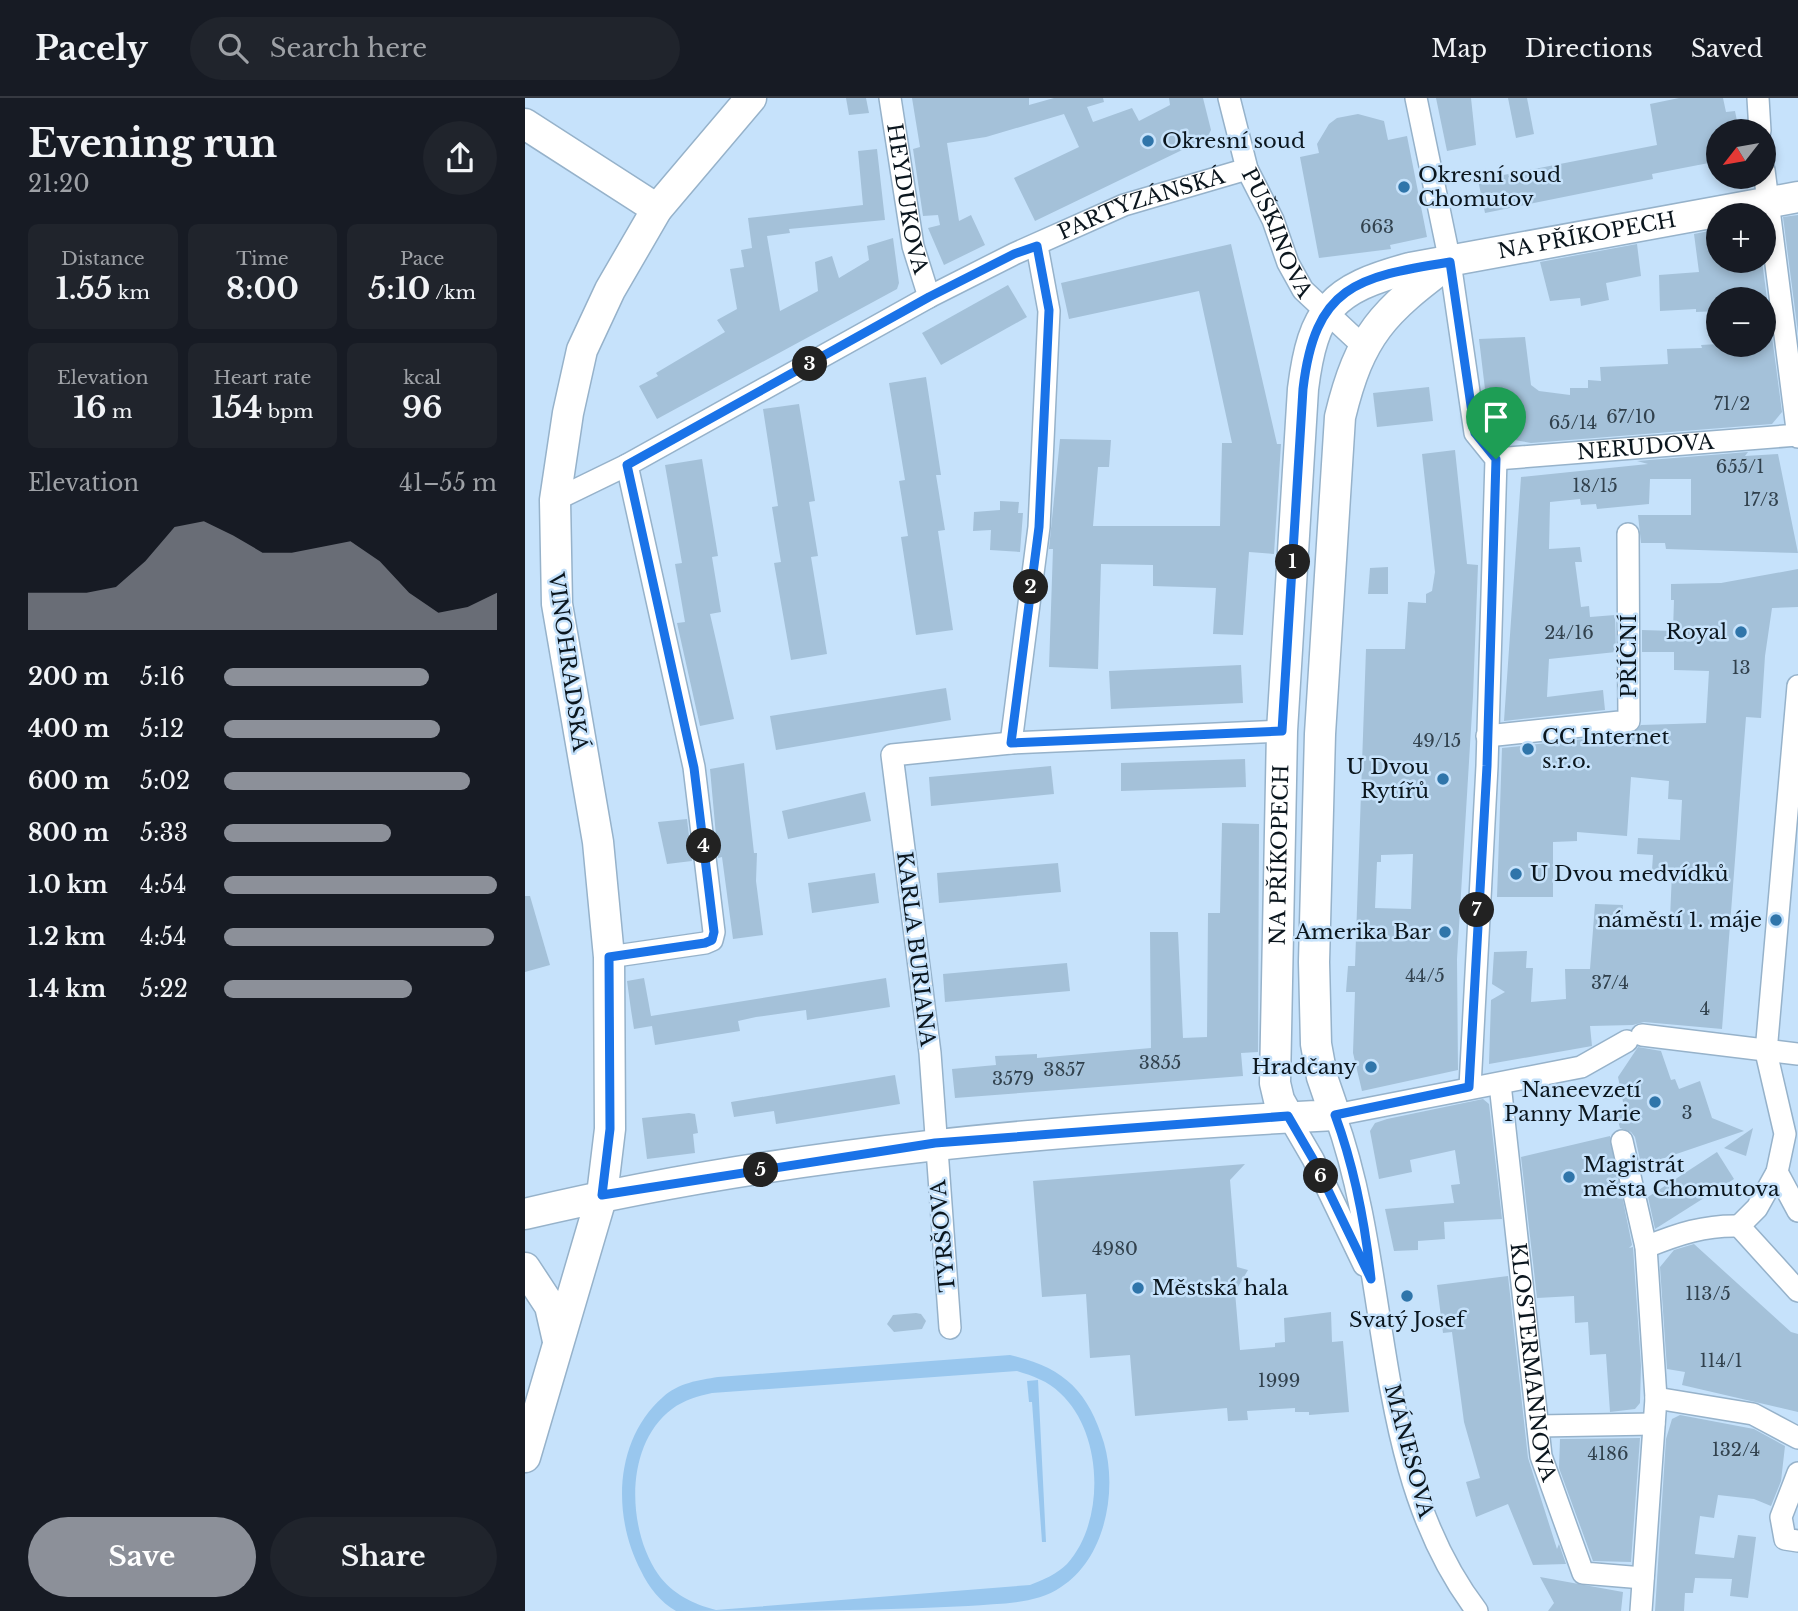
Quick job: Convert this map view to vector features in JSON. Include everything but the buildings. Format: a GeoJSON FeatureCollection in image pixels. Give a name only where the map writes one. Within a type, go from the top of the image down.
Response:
{"type":"FeatureCollection","features":[{"type":"Feature","properties":{"kind":"street","name":"VINOHRADSKÁ"},"geometry":{"type":"LineString","coordinates":[[525,1457],[602,1195],[610,1129],[609,957],[598,842],[557,604],[555,500],[572,391],[582,350],[610,290],[657,209],[751,98]]}},
{"type":"Feature","properties":{"kind":"street","name":"HEYDUKOVA"},"geometry":{"type":"LineString","coordinates":[[890,98],[913,246],[929,297]]}},
{"type":"Feature","properties":{"kind":"street","name":"PUŠKINOVA"},"geometry":{"type":"LineString","coordinates":[[1229,98],[1247,169],[1273,220],[1288,263],[1303,290],[1324,313],[1363,346]]}},
{"type":"Feature","properties":{"kind":"street"},"geometry":{"type":"LineString","coordinates":[[1416,98],[1450,262],[1475,433],[1496,459],[1487,736],[1469,1087]]}},
{"type":"Feature","properties":{"kind":"street"},"geometry":{"type":"LineString","coordinates":[[1758,98],[1759,119]]}},
{"type":"Feature","properties":{"kind":"street"},"geometry":{"type":"LineString","coordinates":[[525,124],[657,209]]}},
{"type":"Feature","properties":{"kind":"street","name":"PARTYZÁNSKÁ"},"geometry":{"type":"LineString","coordinates":[[555,500],[627,465],[929,297],[1014,254],[1124,205],[1247,169]]}},
{"type":"Feature","properties":{"kind":"street"},"geometry":{"type":"LineString","coordinates":[[1766,189],[1767,203]]}},
{"type":"Feature","properties":{"kind":"street","name":"NA PŘÍKOPECH"},"geometry":{"type":"LineString","coordinates":[[1767,203],[1798,198]]}},
{"type":"Feature","properties":{"kind":"street","name":"NA PŘÍKOPECH"},"geometry":{"type":"LineString","coordinates":[[1288,1116],[1279,1100],[1275,1083],[1282,731],[1303,389],[1308,352],[1324,313],[1367,279],[1706,214]]}},
{"type":"Feature","properties":{"kind":"street"},"geometry":{"type":"LineString","coordinates":[[1037,246],[1049,310],[1039,527],[1011,743],[1282,731]]}},
{"type":"Feature","properties":{"kind":"street","name":"NA PŘÍKOPECH"},"geometry":{"type":"LineString","coordinates":[[1335,1115],[1322,1077],[1316,1044],[1314,962],[1320,734],[1340,416],[1349,378],[1363,346],[1392,309],[1450,262]]}},
{"type":"Feature","properties":{"kind":"street"},"geometry":{"type":"LineString","coordinates":[[1776,271],[1798,436]]}},
{"type":"Feature","properties":{"kind":"street","name":"NERUDOVA"},"geometry":{"type":"LineString","coordinates":[[1496,459],[1798,436]]}},
{"type":"Feature","properties":{"kind":"street"},"geometry":{"type":"LineString","coordinates":[[609,957],[705,943],[712,940],[714,932],[694,768],[627,465]]}},
{"type":"Feature","properties":{"kind":"street","name":"PŘÍČNÍ"},"geometry":{"type":"LineString","coordinates":[[1487,736],[1629,721],[1628,534]]}},
{"type":"Feature","properties":{"kind":"street"},"geometry":{"type":"LineString","coordinates":[[1739,1226],[1757,1208],[1777,1172],[1785,1134],[1766,1052],[1798,686]]}},
{"type":"Feature","properties":{"kind":"street","name":"KARLA BURIANA"},"geometry":{"type":"LineString","coordinates":[[935,1143],[930,1053],[892,755],[1011,743]]}},
{"type":"Feature","properties":{"kind":"street"},"geometry":{"type":"LineString","coordinates":[[525,1213],[602,1195],[935,1143],[1288,1116],[1335,1115],[1581,1067],[1634,1038],[1725,1044],[1766,1052],[1798,1054]]}},
{"type":"Feature","properties":{"kind":"street","name":"KLOSTERMANNOVA"},"geometry":{"type":"LineString","coordinates":[[1500,1084],[1541,1456],[1583,1573],[1643,1578]]}},
{"type":"Feature","properties":{"kind":"street","name":"MÁNESOVA"},"geometry":{"type":"LineString","coordinates":[[1335,1115],[1364,1216],[1371,1279],[1411,1467],[1430,1529],[1447,1566],[1477,1611]]}},
{"type":"Feature","properties":{"kind":"street","name":"MÁNESOVA"},"geometry":{"type":"LineString","coordinates":[[1288,1116],[1313,1159],[1371,1279]]}},
{"type":"Feature","properties":{"kind":"street"},"geometry":{"type":"LineString","coordinates":[[1622,1141],[1646,1247],[1656,1398],[1641,1611]]}},
{"type":"Feature","properties":{"kind":"street","name":"TYRŠOVA"},"geometry":{"type":"LineString","coordinates":[[935,1143],[950,1328]]}},
{"type":"Feature","properties":{"kind":"street"},"geometry":{"type":"LineString","coordinates":[[1777,1172],[1798,1211]]}},
{"type":"Feature","properties":{"kind":"street"},"geometry":{"type":"LineString","coordinates":[[1646,1247],[1686,1230],[1718,1225],[1739,1226],[1798,1291]]}},
{"type":"Feature","properties":{"kind":"street"},"geometry":{"type":"LineString","coordinates":[[525,1268],[550,1306],[558,1342]]}},
{"type":"Feature","properties":{"kind":"street"},"geometry":{"type":"LineString","coordinates":[[1656,1398],[1753,1414],[1798,1438]]}},
{"type":"Feature","properties":{"kind":"street"},"geometry":{"type":"LineString","coordinates":[[1538,1426],[1654,1424]]}},
{"type":"Feature","properties":{"kind":"street"},"geometry":{"type":"LineString","coordinates":[[1798,1473],[1781,1517],[1785,1539],[1798,1541]]}},
{"type":"Feature","properties":{"kind":"shaded area"},"geometry":{"type":"Polygon","coordinates":[[[1010,1355],[1045,1366],[1059,1374],[1081,1395],[1098,1424],[1104,1443],[1108,1462],[1108,1502],[1098,1542],[1076,1575],[1061,1587],[1040,1597],[1016,1602],[895,1609],[676,1611],[651,1588],[641,1571],[625,1527],[622,1503],[627,1456],[647,1415],[663,1397],[682,1385],[718,1377],[1010,1355]],[[1017,1371],[712,1393],[681,1403],[656,1425],[645,1444],[638,1465],[635,1488],[640,1534],[658,1574],[676,1593],[716,1610],[1030,1585],[1045,1579],[1067,1564],[1080,1546],[1088,1525],[1094,1477],[1091,1453],[1085,1430],[1060,1393],[1040,1379],[1017,1371]]]}},
{"type":"Feature","properties":{"kind":"shaded area"},"geometry":{"type":"Polygon","coordinates":[[[1038,1380],[1046,1542],[1042,1542],[1032,1402],[1029,1402],[1027,1381],[1038,1380]]]}},
{"type":"Feature","properties":{"kind":"place","name":"Okresní soud"},"geometry":{"type":"Point","coordinates":[1148,141]}},
{"type":"Feature","properties":{"kind":"place","name":"Okresní soud Chomutov"},"geometry":{"type":"Point","coordinates":[1404,187]}},
{"type":"Feature","properties":{"kind":"place","name":"Royal"},"geometry":{"type":"Point","coordinates":[1741,632]}},
{"type":"Feature","properties":{"kind":"place","name":"CC Internet s.r.o."},"geometry":{"type":"Point","coordinates":[1528,749]}},
{"type":"Feature","properties":{"kind":"place","name":"U Dvou Rytířů"},"geometry":{"type":"Point","coordinates":[1443,779]}},
{"type":"Feature","properties":{"kind":"place","name":"U Dvou medvídků"},"geometry":{"type":"Point","coordinates":[1516,874]}},
{"type":"Feature","properties":{"kind":"place","name":"náměstí 1. máje"},"geometry":{"type":"Point","coordinates":[1776,920]}},
{"type":"Feature","properties":{"kind":"place","name":"Amerika Bar"},"geometry":{"type":"Point","coordinates":[1445,932]}},
{"type":"Feature","properties":{"kind":"place","name":"Hradčany"},"geometry":{"type":"Point","coordinates":[1371,1067]}},
{"type":"Feature","properties":{"kind":"place","name":"Naneevzetí Panny Marie"},"geometry":{"type":"Point","coordinates":[1655,1102]}},
{"type":"Feature","properties":{"kind":"place","name":"Magistrát města Chomutova"},"geometry":{"type":"Point","coordinates":[1569,1177]}},
{"type":"Feature","properties":{"kind":"place","name":"Městská hala"},"geometry":{"type":"Point","coordinates":[1138,1288]}},
{"type":"Feature","properties":{"kind":"place","name":"Svatý Josef"},"geometry":{"type":"Point","coordinates":[1407,1296]}},
{"type":"Feature","properties":{"kind":"route"},"geometry":{"type":"LineString","coordinates":[[1037,246],[1049,310],[1039,527],[1011,743],[1282,731],[1303,389],[1308,352],[1324,313],[1336,300],[1367,279],[1410,268],[1450,262],[1475,433],[1496,459],[1487,766],[1469,1087],[1335,1115],[1364,1216],[1371,1279],[1313,1159],[1288,1116],[935,1143],[602,1195],[610,1129],[609,957],[705,943],[712,940],[714,932],[694,768],[627,465],[929,297],[1014,254],[1037,246]]}}]}
